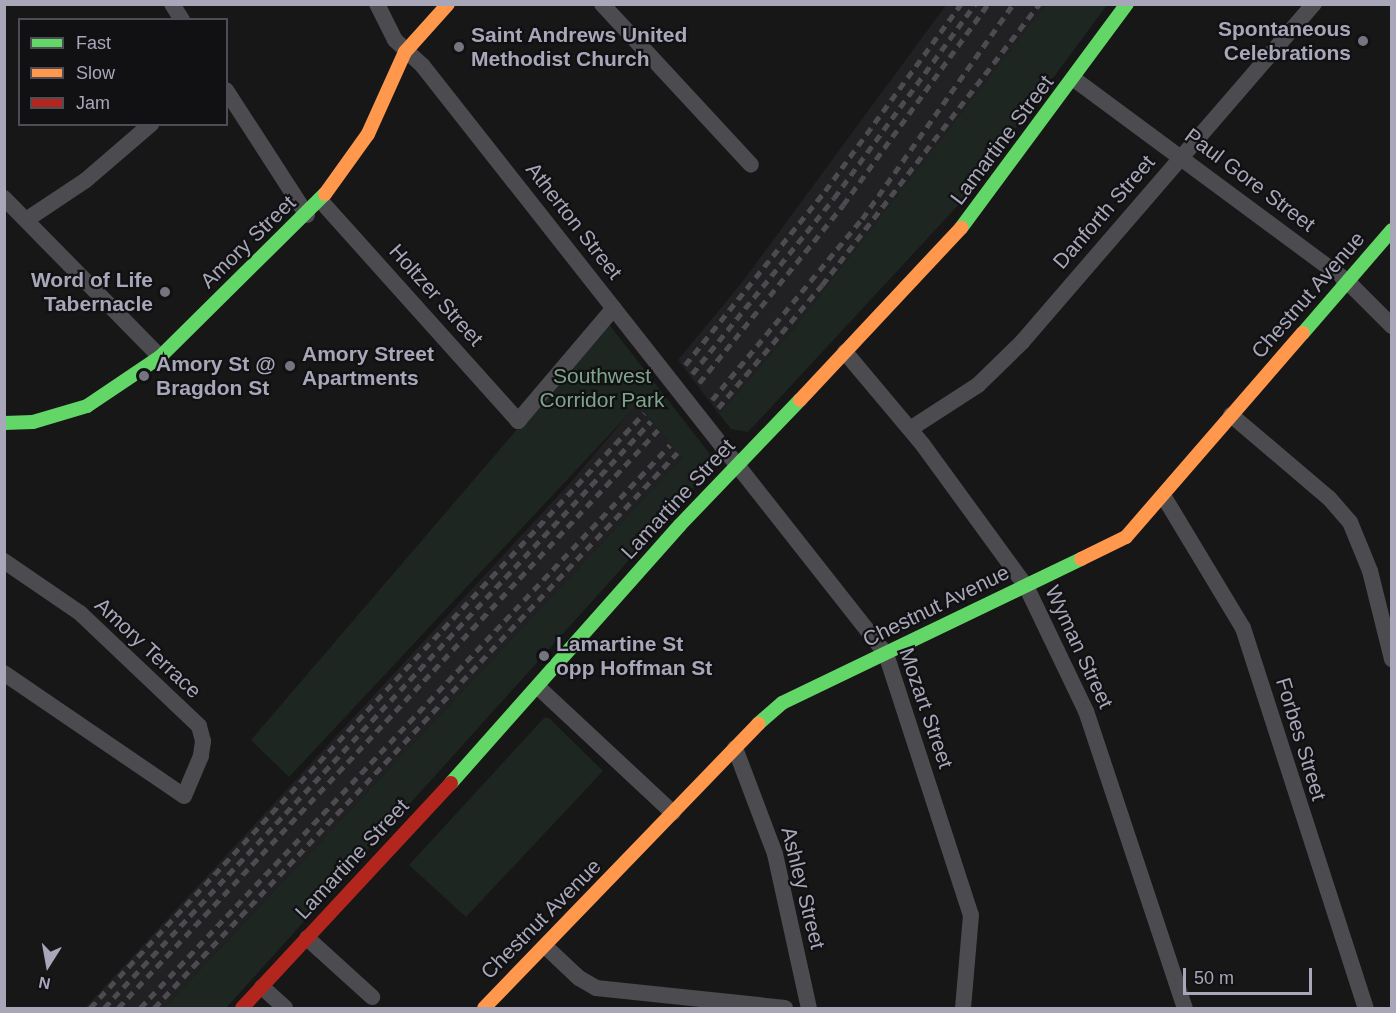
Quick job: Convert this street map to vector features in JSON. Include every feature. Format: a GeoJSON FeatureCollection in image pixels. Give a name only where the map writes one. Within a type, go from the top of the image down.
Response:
{"type":"FeatureCollection","features":[{"type":"Feature","properties":{"kind":"street"},"geometry":{"type":"LineString","coordinates":[[172,4],[181,18]]}},
{"type":"Feature","properties":{"kind":"street","name":"Atherton Street"},"geometry":{"type":"LineString","coordinates":[[377,4],[405,52],[422,65],[739,464]]}},
{"type":"Feature","properties":{"kind":"street","name":"Amory Street"},"geometry":{"type":"LineString","coordinates":[[4,423],[33,422],[87,406],[160,357],[320,201],[368,134],[405,52],[448,4]]}},
{"type":"Feature","properties":{"kind":"street"},"geometry":{"type":"LineString","coordinates":[[602,4],[751,165]]}},
{"type":"Feature","properties":{"kind":"street","name":"Lamartine Street"},"geometry":{"type":"LineString","coordinates":[[242,1008],[539,688],[739,464],[969,219],[1127,4]]}},
{"type":"Feature","properties":{"kind":"street","name":"Danforth Street"},"geometry":{"type":"LineString","coordinates":[[910,429],[978,385],[1022,342],[1314,4]]}},
{"type":"Feature","properties":{"kind":"street","name":"Paul Gore Street"},"geometry":{"type":"LineString","coordinates":[[1074,79],[1347,281],[1392,326]]}},
{"type":"Feature","properties":{"kind":"street"},"geometry":{"type":"LineString","coordinates":[[228,93],[307,215]]}},
{"type":"Feature","properties":{"kind":"street"},"geometry":{"type":"LineString","coordinates":[[26,220],[86,180],[149,126]]}},
{"type":"Feature","properties":{"kind":"street"},"geometry":{"type":"LineString","coordinates":[[4,198],[160,357]]}},
{"type":"Feature","properties":{"kind":"street","name":"Holtzer Street"},"geometry":{"type":"LineString","coordinates":[[320,201],[518,421],[614,308]]}},
{"type":"Feature","properties":{"kind":"street","name":"Chestnut Avenue"},"geometry":{"type":"LineString","coordinates":[[484,1008],[546,947],[735,747],[782,703],[1118,543],[1164,497],[1392,230]]}},
{"type":"Feature","properties":{"kind":"street","name":"Wyman Street"},"geometry":{"type":"LineString","coordinates":[[845,352],[910,429],[1026,586],[1086,711],[1185,1008]]}},
{"type":"Feature","properties":{"kind":"street"},"geometry":{"type":"LineString","coordinates":[[1231,416],[1329,498],[1350,522],[1370,571],[1392,659]]}},
{"type":"Feature","properties":{"kind":"street","name":"Mozart Street"},"geometry":{"type":"LineString","coordinates":[[739,464],[886,654],[971,915],[963,1008]]}},
{"type":"Feature","properties":{"kind":"street","name":"Forbes Street"},"geometry":{"type":"LineString","coordinates":[[1164,497],[1243,628],[1305,831],[1366,1008]]}},
{"type":"Feature","properties":{"kind":"street","name":"Amory Terrace"},"geometry":{"type":"LineString","coordinates":[[4,561],[80,613],[199,726],[203,741],[201,756],[184,796],[4,673]]}},
{"type":"Feature","properties":{"kind":"street"},"geometry":{"type":"LineString","coordinates":[[539,688],[673,813]]}},
{"type":"Feature","properties":{"kind":"street","name":"Ashley Street"},"geometry":{"type":"LineString","coordinates":[[735,747],[775,854],[809,1008]]}},
{"type":"Feature","properties":{"kind":"street"},"geometry":{"type":"LineString","coordinates":[[308,938],[372,997]]}},
{"type":"Feature","properties":{"kind":"street"},"geometry":{"type":"LineString","coordinates":[[546,947],[579,978],[596,988],[784,1008]]}},
{"type":"Feature","properties":{"kind":"street"},"geometry":{"type":"LineString","coordinates":[[262,987],[285,1008]]}},
{"type":"Feature","properties":{"kind":"shaded area"},"geometry":{"type":"Polygon","coordinates":[[[946,5],[1047,5],[795,327],[719,414],[678,360],[743,281],[946,5]]]}},
{"type":"Feature","properties":{"kind":"shaded area"},"geometry":{"type":"Polygon","coordinates":[[[638,403],[682,458],[164,1008],[85,1008],[570,483],[638,403]]]}},
{"type":"Feature","properties":{"kind":"green space","name":"Southwest Corridor Park"},"geometry":{"type":"Polygon","coordinates":[[[1047,4],[1107,5],[962,201],[748,432],[731,429],[719,414],[795,327],[1047,4]]]}},
{"type":"Feature","properties":{"kind":"green space","name":"Southwest Corridor Park"},"geometry":{"type":"Polygon","coordinates":[[[608,323],[713,458],[712,468],[226,1008],[164,1008],[682,458],[638,404],[289,777],[251,740],[608,323]]]}},
{"type":"Feature","properties":{"kind":"green space"},"geometry":{"type":"Polygon","coordinates":[[[544,718],[549,718],[603,771],[466,917],[409,865],[544,718]]]}},
{"type":"Feature","properties":{"kind":"railway"},"geometry":{"type":"LineString","coordinates":[[685,365],[825,191],[961,4]]}},
{"type":"Feature","properties":{"kind":"railway"},"geometry":{"type":"LineString","coordinates":[[692,374],[834,198],[975,4]]}},
{"type":"Feature","properties":{"kind":"railway"},"geometry":{"type":"LineString","coordinates":[[699,383],[843,205],[988,4]]}},
{"type":"Feature","properties":{"kind":"railway"},"geometry":{"type":"LineString","coordinates":[[712,400],[862,219],[1013,4]]}},
{"type":"Feature","properties":{"kind":"railway"},"geometry":{"type":"LineString","coordinates":[[718,408],[822,285],[1039,4]]}},
{"type":"Feature","properties":{"kind":"railway"},"geometry":{"type":"LineString","coordinates":[[90,1008],[644,413]]}},
{"type":"Feature","properties":{"kind":"railway"},"geometry":{"type":"LineString","coordinates":[[104,1008],[651,421]]}},
{"type":"Feature","properties":{"kind":"railway"},"geometry":{"type":"LineString","coordinates":[[118,1008],[658,430]]}},
{"type":"Feature","properties":{"kind":"railway"},"geometry":{"type":"LineString","coordinates":[[140,1008],[670,445]]}},
{"type":"Feature","properties":{"kind":"railway"},"geometry":{"type":"LineString","coordinates":[[154,1008],[677,453]]}},
{"type":"Feature","properties":{"kind":"traffic: fast"},"geometry":{"type":"LineString","coordinates":[[961,228],[1127,4]]}},
{"type":"Feature","properties":{"kind":"traffic: fast"},"geometry":{"type":"LineString","coordinates":[[4,423],[33,422],[87,406],[160,357],[325,194]]}},
{"type":"Feature","properties":{"kind":"traffic: fast"},"geometry":{"type":"LineString","coordinates":[[1303,333],[1392,230]]}},
{"type":"Feature","properties":{"kind":"traffic: fast"},"geometry":{"type":"LineString","coordinates":[[451,783],[680,525],[800,400]]}},
{"type":"Feature","properties":{"kind":"traffic: fast"},"geometry":{"type":"LineString","coordinates":[[758,724],[782,703],[1081,559]]}},
{"type":"Feature","properties":{"kind":"traffic: slow"},"geometry":{"type":"LineString","coordinates":[[325,194],[368,134],[405,52],[448,4]]}},
{"type":"Feature","properties":{"kind":"traffic: slow"},"geometry":{"type":"LineString","coordinates":[[800,400],[961,228]]}},
{"type":"Feature","properties":{"kind":"traffic: slow"},"geometry":{"type":"LineString","coordinates":[[1081,559],[1126,537],[1303,333]]}},
{"type":"Feature","properties":{"kind":"traffic: slow"},"geometry":{"type":"LineString","coordinates":[[484,1008],[758,724]]}},
{"type":"Feature","properties":{"kind":"traffic: jam"},"geometry":{"type":"LineString","coordinates":[[242,1008],[451,783]]}},
{"type":"Feature","properties":{"kind":"place","name":"Spontaneous Celebrations"},"geometry":{"type":"Point","coordinates":[1363,41]}},
{"type":"Feature","properties":{"kind":"place","name":"Saint Andrews United Methodist Church"},"geometry":{"type":"Point","coordinates":[459,47]}},
{"type":"Feature","properties":{"kind":"place","name":"Word of Life Tabernacle"},"geometry":{"type":"Point","coordinates":[165,292]}},
{"type":"Feature","properties":{"kind":"place","name":"Amory Street Apartments"},"geometry":{"type":"Point","coordinates":[290,366]}},
{"type":"Feature","properties":{"kind":"place","name":"Amory St @ Bragdon St"},"geometry":{"type":"Point","coordinates":[144,376]}},
{"type":"Feature","properties":{"kind":"place","name":"Lamartine St opp Hoffman St"},"geometry":{"type":"Point","coordinates":[544,656]}}]}
